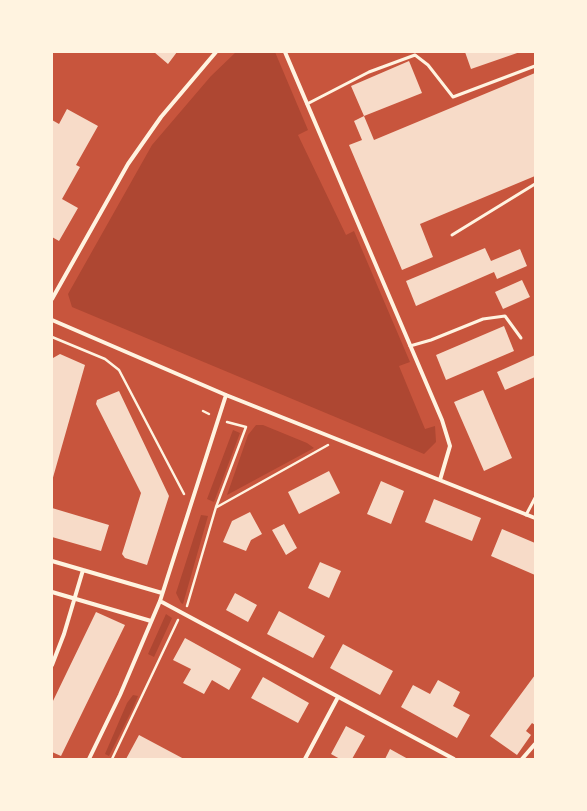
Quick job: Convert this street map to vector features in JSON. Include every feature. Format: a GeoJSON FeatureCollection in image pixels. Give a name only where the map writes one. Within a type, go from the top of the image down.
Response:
{"type":"FeatureCollection","features":[{"type":"Feature","properties":{"kind":"street"},"geometry":{"type":"LineString","coordinates":[[52,299],[128,164],[161,117],[216,52]]}},
{"type":"Feature","properties":{"kind":"street"},"geometry":{"type":"LineString","coordinates":[[285,52],[442,420],[450,446],[440,480]]}},
{"type":"Feature","properties":{"kind":"street"},"geometry":{"type":"LineString","coordinates":[[52,320],[226,395],[535,518]]}},
{"type":"Feature","properties":{"kind":"street"},"geometry":{"type":"LineString","coordinates":[[89,759],[120,695],[160,601],[226,395]]}},
{"type":"Feature","properties":{"kind":"street"},"geometry":{"type":"LineString","coordinates":[[52,561],[162,593]]}},
{"type":"Feature","properties":{"kind":"street"},"geometry":{"type":"LineString","coordinates":[[52,665],[83,570]]}},
{"type":"Feature","properties":{"kind":"street"},"geometry":{"type":"LineString","coordinates":[[52,592],[151,621]]}},
{"type":"Feature","properties":{"kind":"street"},"geometry":{"type":"LineString","coordinates":[[160,601],[454,759]]}},
{"type":"Feature","properties":{"kind":"street"},"geometry":{"type":"LineString","coordinates":[[305,759],[338,698]]}},
{"type":"Feature","properties":{"kind":"street"},"geometry":{"type":"LineString","coordinates":[[522,759],[535,744]]}},
{"type":"Feature","properties":{"kind":"lane"},"geometry":{"type":"LineString","coordinates":[[307,104],[369,72],[415,55],[428,65],[453,97],[535,66]]}},
{"type":"Feature","properties":{"kind":"lane"},"geometry":{"type":"LineString","coordinates":[[452,235],[535,184]]}},
{"type":"Feature","properties":{"kind":"lane"},"geometry":{"type":"LineString","coordinates":[[410,346],[431,340],[482,318],[505,316],[521,338]]}},
{"type":"Feature","properties":{"kind":"lane"},"geometry":{"type":"LineString","coordinates":[[526,515],[535,498]]}},
{"type":"Feature","properties":{"kind":"path"},"geometry":{"type":"LineString","coordinates":[[52,337],[105,359],[119,370],[179,488],[191,503]]}},
{"type":"Feature","properties":{"kind":"path"},"geometry":{"type":"LineString","coordinates":[[112,759],[173,627],[187,605],[216,507],[246,427]]}},
{"type":"Feature","properties":{"kind":"path"},"geometry":{"type":"LineString","coordinates":[[216,507],[338,440]]}},
{"type":"Feature","properties":{"kind":"shaded area"},"geometry":{"type":"Polygon","coordinates":[[[236,52],[275,52],[308,130],[298,135],[346,235],[354,231],[410,362],[399,366],[425,429],[435,426],[436,442],[424,454],[72,307],[68,294],[152,145],[211,76],[236,52]]]}},
{"type":"Feature","properties":{"kind":"shaded area"},"geometry":{"type":"Polygon","coordinates":[[[256,425],[263,425],[307,443],[314,448],[227,495],[248,435],[256,425]]]}},
{"type":"Feature","properties":{"kind":"shaded area"},"geometry":{"type":"Polygon","coordinates":[[[233,430],[240,433],[214,502],[207,499],[233,430]]]}},
{"type":"Feature","properties":{"kind":"shaded area"},"geometry":{"type":"Polygon","coordinates":[[[201,515],[208,516],[183,604],[176,593],[201,515]]]}},
{"type":"Feature","properties":{"kind":"shaded area"},"geometry":{"type":"Polygon","coordinates":[[[166,614],[172,618],[154,657],[148,654],[166,614]]]}},
{"type":"Feature","properties":{"kind":"shaded area"},"geometry":{"type":"Polygon","coordinates":[[[133,695],[138,696],[109,756],[105,754],[127,703],[133,695]]]}},
{"type":"Feature","properties":{"kind":"building"},"geometry":{"type":"Polygon","coordinates":[[[154,52],[177,52],[168,64],[154,52]]]}},
{"type":"Feature","properties":{"kind":"building"},"geometry":{"type":"Polygon","coordinates":[[[465,52],[520,52],[471,69],[465,52]]]}},
{"type":"Feature","properties":{"kind":"building"},"geometry":{"type":"Polygon","coordinates":[[[409,61],[422,93],[364,116],[351,86],[409,61]]]}},
{"type":"Feature","properties":{"kind":"building"},"geometry":{"type":"Polygon","coordinates":[[[535,73],[535,176],[420,224],[433,257],[402,270],[349,145],[362,140],[354,121],[364,116],[374,140],[535,73]]]}},
{"type":"Feature","properties":{"kind":"building"},"geometry":{"type":"Polygon","coordinates":[[[67,109],[98,126],[76,165],[80,167],[62,199],[78,208],[59,241],[52,237],[52,120],[59,124],[67,109]]]}},
{"type":"Feature","properties":{"kind":"building"},"geometry":{"type":"Polygon","coordinates":[[[485,248],[491,261],[520,249],[527,266],[497,279],[494,272],[416,306],[406,281],[485,248]]]}},
{"type":"Feature","properties":{"kind":"building"},"geometry":{"type":"Polygon","coordinates":[[[522,280],[530,297],[503,309],[495,292],[522,280]]]}},
{"type":"Feature","properties":{"kind":"building"},"geometry":{"type":"Polygon","coordinates":[[[504,326],[514,351],[446,380],[436,355],[504,326]]]}},
{"type":"Feature","properties":{"kind":"building"},"geometry":{"type":"Polygon","coordinates":[[[60,354],[85,365],[52,481],[52,364],[53,358],[60,354]]]}},
{"type":"Feature","properties":{"kind":"building"},"geometry":{"type":"Polygon","coordinates":[[[535,355],[535,377],[505,390],[497,372],[535,355]]]}},
{"type":"Feature","properties":{"kind":"building"},"geometry":{"type":"Polygon","coordinates":[[[483,390],[512,458],[484,471],[454,402],[483,390]]]}},
{"type":"Feature","properties":{"kind":"building"},"geometry":{"type":"Polygon","coordinates":[[[119,391],[169,496],[147,565],[125,558],[122,554],[141,493],[96,404],[97,400],[119,391]]]}},
{"type":"Feature","properties":{"kind":"building"},"geometry":{"type":"Polygon","coordinates":[[[329,471],[340,493],[299,514],[288,492],[329,471]]]}},
{"type":"Feature","properties":{"kind":"building"},"geometry":{"type":"Polygon","coordinates":[[[381,481],[404,491],[391,524],[367,514],[381,481]]]}},
{"type":"Feature","properties":{"kind":"building"},"geometry":{"type":"Polygon","coordinates":[[[434,499],[481,518],[472,541],[425,522],[434,499]]]}},
{"type":"Feature","properties":{"kind":"building"},"geometry":{"type":"Polygon","coordinates":[[[52,508],[109,525],[101,551],[52,537],[52,508]]]}},
{"type":"Feature","properties":{"kind":"building"},"geometry":{"type":"Polygon","coordinates":[[[250,512],[262,534],[251,540],[246,551],[223,542],[232,521],[250,512]]]}},
{"type":"Feature","properties":{"kind":"building"},"geometry":{"type":"Polygon","coordinates":[[[284,524],[297,548],[286,555],[272,530],[284,524]]]}},
{"type":"Feature","properties":{"kind":"building"},"geometry":{"type":"Polygon","coordinates":[[[502,529],[535,543],[535,575],[491,556],[502,529]]]}},
{"type":"Feature","properties":{"kind":"building"},"geometry":{"type":"Polygon","coordinates":[[[320,562],[341,571],[329,598],[308,588],[320,562]]]}},
{"type":"Feature","properties":{"kind":"building"},"geometry":{"type":"Polygon","coordinates":[[[235,593],[257,605],[248,622],[226,610],[235,593]]]}},
{"type":"Feature","properties":{"kind":"building"},"geometry":{"type":"Polygon","coordinates":[[[279,611],[325,636],[313,658],[267,634],[279,611]]]}},
{"type":"Feature","properties":{"kind":"building"},"geometry":{"type":"Polygon","coordinates":[[[96,612],[125,625],[61,756],[52,752],[52,703],[96,612]]]}},
{"type":"Feature","properties":{"kind":"building"},"geometry":{"type":"Polygon","coordinates":[[[185,638],[241,669],[229,690],[212,680],[204,694],[183,683],[191,669],[173,660],[185,638]]]}},
{"type":"Feature","properties":{"kind":"building"},"geometry":{"type":"Polygon","coordinates":[[[343,644],[393,671],[380,695],[330,668],[343,644]]]}},
{"type":"Feature","properties":{"kind":"building"},"geometry":{"type":"Polygon","coordinates":[[[535,675],[535,725],[532,723],[526,731],[531,735],[517,755],[490,736],[535,675]]]}},
{"type":"Feature","properties":{"kind":"building"},"geometry":{"type":"Polygon","coordinates":[[[263,677],[309,703],[298,723],[251,698],[263,677]]]}},
{"type":"Feature","properties":{"kind":"building"},"geometry":{"type":"Polygon","coordinates":[[[438,680],[460,692],[453,706],[470,715],[457,738],[401,707],[413,685],[430,694],[438,680]]]}},
{"type":"Feature","properties":{"kind":"building"},"geometry":{"type":"Polygon","coordinates":[[[346,726],[365,736],[352,759],[340,759],[331,754],[346,726]]]}},
{"type":"Feature","properties":{"kind":"building"},"geometry":{"type":"Polygon","coordinates":[[[139,735],[184,759],[126,759],[139,735]]]}},
{"type":"Feature","properties":{"kind":"building"},"geometry":{"type":"Polygon","coordinates":[[[390,749],[408,759],[385,759],[390,749]]]}}]}
